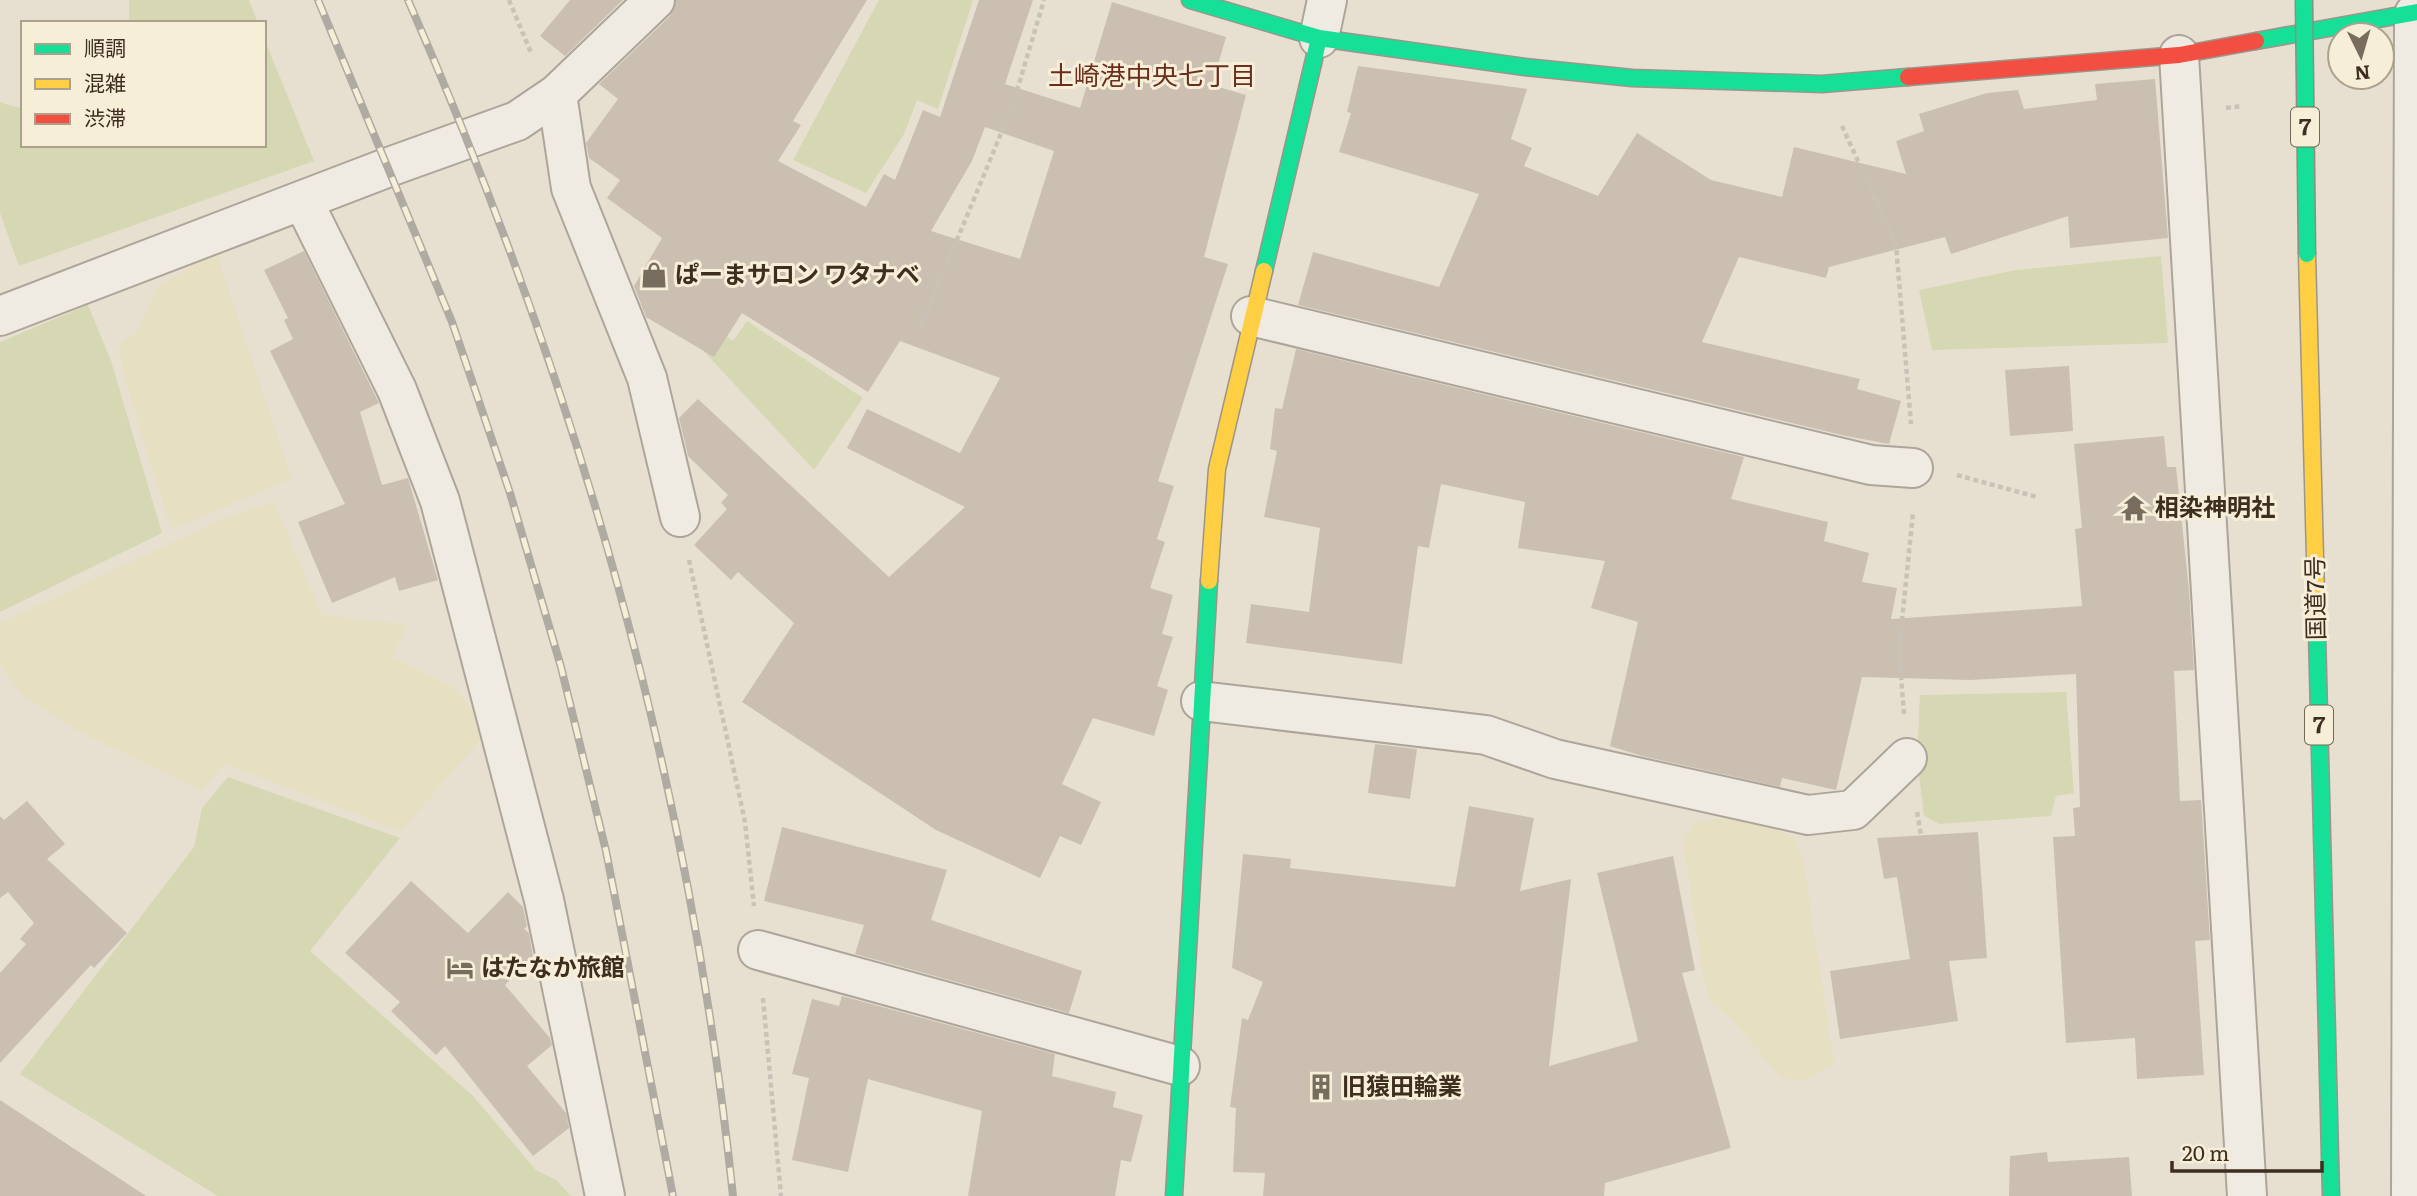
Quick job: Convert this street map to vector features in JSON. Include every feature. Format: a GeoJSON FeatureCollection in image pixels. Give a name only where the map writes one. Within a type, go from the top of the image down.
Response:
{"type":"FeatureCollection","features":[{"type":"Feature","properties":{"kind":"main road"},"geometry":{"type":"LineString","coordinates":[[1190,0],[1319,38],[1525,67],[1619,76],[1822,85],[2179,55],[2415,13]]}},
{"type":"Feature","properties":{"kind":"main road","name":"国道7号"},"geometry":{"type":"LineString","coordinates":[[2304,0],[2307,254],[2331,1196]]}},
{"type":"Feature","properties":{"kind":"main road"},"geometry":{"type":"LineString","coordinates":[[1174,1196],[1201,701],[1217,469],[1251,316],[1319,38]]}},
{"type":"Feature","properties":{"kind":"street"},"geometry":{"type":"LineString","coordinates":[[0,316],[517,121],[557,94],[598,58],[655,0]]}},
{"type":"Feature","properties":{"kind":"street"},"geometry":{"type":"LineString","coordinates":[[1319,38],[1327,0]]}},
{"type":"Feature","properties":{"kind":"street"},"geometry":{"type":"LineString","coordinates":[[2411,1196],[2414,1108],[2415,13]]}},
{"type":"Feature","properties":{"kind":"street"},"geometry":{"type":"LineString","coordinates":[[2179,55],[2247,1196]]}},
{"type":"Feature","properties":{"kind":"street"},"geometry":{"type":"LineString","coordinates":[[557,94],[571,188],[647,378],[680,517]]}},
{"type":"Feature","properties":{"kind":"street"},"geometry":{"type":"LineString","coordinates":[[303,201],[397,390],[440,501],[544,900],[605,1196]]}},
{"type":"Feature","properties":{"kind":"street"},"geometry":{"type":"LineString","coordinates":[[1251,316],[1871,465],[1913,468]]}},
{"type":"Feature","properties":{"kind":"street"},"geometry":{"type":"LineString","coordinates":[[1201,701],[1486,735],[1555,759],[1808,815],[1853,810],[1907,758]]}},
{"type":"Feature","properties":{"kind":"street"},"geometry":{"type":"LineString","coordinates":[[758,950],[1180,1066]]}},
{"type":"Feature","properties":{"kind":"path"},"geometry":{"type":"LineString","coordinates":[[509,0],[533,60],[557,94]]}},
{"type":"Feature","properties":{"kind":"path"},"geometry":{"type":"LineString","coordinates":[[921,327],[1012,107],[1044,0]]}},
{"type":"Feature","properties":{"kind":"path"},"geometry":{"type":"LineString","coordinates":[[1913,468],[1942,471],[2037,497]]}},
{"type":"Feature","properties":{"kind":"path"},"geometry":{"type":"LineString","coordinates":[[680,517],[745,822],[781,1196]]}},
{"type":"Feature","properties":{"kind":"shaded area"},"geometry":{"type":"Polygon","coordinates":[[[216,251],[292,478],[171,530],[122,370],[119,346],[139,329],[156,288],[216,251]]]}},
{"type":"Feature","properties":{"kind":"shaded area"},"geometry":{"type":"Polygon","coordinates":[[[274,501],[322,615],[408,625],[392,657],[454,688],[479,717],[484,736],[401,831],[224,764],[202,791],[80,732],[22,695],[0,665],[0,623],[227,517],[274,501]]]}},
{"type":"Feature","properties":{"kind":"shaded area"},"geometry":{"type":"Polygon","coordinates":[[[1725,818],[1771,825],[1793,838],[1803,859],[1834,1062],[1805,1081],[1781,1078],[1730,1018],[1710,1002],[1703,976],[1683,841],[1693,823],[1725,818]]]}},
{"type":"Feature","properties":{"kind":"green space"},"geometry":{"type":"Polygon","coordinates":[[[129,0],[249,0],[257,21],[129,21],[129,0]]]}},
{"type":"Feature","properties":{"kind":"green space"},"geometry":{"type":"Polygon","coordinates":[[[879,0],[973,0],[938,109],[917,100],[904,134],[866,193],[793,160],[879,0]]]}},
{"type":"Feature","properties":{"kind":"green space"},"geometry":{"type":"Polygon","coordinates":[[[266,43],[314,161],[19,266],[0,213],[0,102],[21,108],[21,147],[266,147],[266,43]]]}},
{"type":"Feature","properties":{"kind":"green space"},"geometry":{"type":"Polygon","coordinates":[[[2161,256],[2168,343],[1932,350],[1919,290],[2016,270],[2161,256]]]}},
{"type":"Feature","properties":{"kind":"green space"},"geometry":{"type":"Polygon","coordinates":[[[88,305],[111,361],[162,533],[0,612],[0,342],[88,305]]]}},
{"type":"Feature","properties":{"kind":"green space"},"geometry":{"type":"Polygon","coordinates":[[[747,321],[863,398],[814,470],[698,345],[710,325],[733,341],[747,321]]]}},
{"type":"Feature","properties":{"kind":"green space"},"geometry":{"type":"Polygon","coordinates":[[[2066,692],[2074,793],[2056,796],[2051,816],[1939,824],[1924,816],[1917,759],[1920,695],[2066,692]]]}},
{"type":"Feature","properties":{"kind":"green space"},"geometry":{"type":"Polygon","coordinates":[[[228,777],[400,838],[310,951],[473,1096],[536,1170],[556,1180],[571,1196],[218,1196],[20,1074],[194,847],[202,808],[228,777]]]}},
{"type":"Feature","properties":{"kind":"building"},"geometry":{"type":"Polygon","coordinates":[[[570,0],[623,0],[565,56],[540,36],[570,0]]]}},
{"type":"Feature","properties":{"kind":"building"},"geometry":{"type":"Polygon","coordinates":[[[676,0],[867,0],[793,121],[801,125],[778,161],[866,207],[884,174],[895,180],[923,110],[940,117],[979,0],[1033,0],[1005,84],[1080,108],[1112,2],[1226,37],[1212,85],[1246,95],[1204,257],[1228,264],[1158,481],[1174,486],[1157,539],[1165,542],[1150,588],[1173,595],[1162,634],[1173,637],[1157,686],[1168,690],[1154,736],[1093,718],[1062,784],[1101,802],[1081,845],[1060,836],[1040,878],[936,830],[742,702],[794,623],[738,572],[731,580],[694,545],[727,509],[721,503],[728,495],[688,456],[679,418],[698,399],[889,577],[965,507],[847,448],[867,409],[960,453],[1000,378],[900,341],[868,392],[742,313],[714,357],[646,317],[634,286],[662,238],[607,198],[620,180],[589,158],[586,143],[618,99],[599,84],[670,16],[676,0]],[[985,127],[972,161],[931,231],[1020,259],[1054,151],[985,127]]]}},
{"type":"Feature","properties":{"kind":"building"},"geometry":{"type":"Polygon","coordinates":[[[1358,66],[1527,89],[1511,139],[1532,148],[1524,166],[1598,196],[1637,133],[1711,180],[1782,197],[1794,147],[1906,174],[1896,141],[1924,131],[1919,114],[1987,93],[2018,90],[2024,109],[2097,100],[2095,84],[2155,79],[2168,238],[2070,248],[2068,216],[1951,254],[1945,237],[1829,267],[1826,278],[1739,257],[1702,342],[1860,379],[1857,389],[1901,401],[1889,444],[1846,436],[1298,305],[1313,252],[1439,287],[1479,194],[1339,152],[1351,113],[1347,112],[1358,66]]]}},
{"type":"Feature","properties":{"kind":"building"},"geometry":{"type":"Polygon","coordinates":[[[304,251],[379,403],[360,412],[382,485],[408,478],[438,580],[399,591],[395,577],[332,603],[298,522],[345,504],[270,351],[293,339],[284,320],[288,318],[264,270],[304,251]]]}},
{"type":"Feature","properties":{"kind":"building"},"geometry":{"type":"Polygon","coordinates":[[[1296,349],[1744,457],[1731,499],[1828,522],[1824,541],[1869,553],[1862,582],[1897,588],[1891,619],[2082,606],[2075,529],[2082,528],[2074,444],[2164,436],[2167,467],[2176,467],[2189,590],[2194,670],[2174,671],[2180,801],[2201,800],[2210,940],[2195,941],[2204,1075],[2137,1079],[2135,1038],[2066,1043],[2053,837],[2075,836],[2073,808],[2080,807],[2076,674],[1970,680],[1862,677],[1836,790],[1782,778],[1780,787],[1642,756],[1610,746],[1638,622],[1591,608],[1605,561],[1518,548],[1525,502],[1441,484],[1429,548],[1418,546],[1402,664],[1246,643],[1251,604],[1309,612],[1320,528],[1264,517],[1277,451],[1270,449],[1275,408],[1282,409],[1296,349]]]}},
{"type":"Feature","properties":{"kind":"building"},"geometry":{"type":"Polygon","coordinates":[[[2069,366],[2073,431],[2010,436],[2005,370],[2069,366]]]}},
{"type":"Feature","properties":{"kind":"building"},"geometry":{"type":"Polygon","coordinates":[[[1375,744],[1417,749],[1410,799],[1368,793],[1375,744]]]}},
{"type":"Feature","properties":{"kind":"building"},"geometry":{"type":"Polygon","coordinates":[[[27,801],[65,844],[47,859],[127,933],[94,968],[91,965],[0,1063],[0,973],[26,944],[20,939],[34,923],[8,892],[0,898],[0,816],[4,820],[27,801]]]}},
{"type":"Feature","properties":{"kind":"building"},"geometry":{"type":"Polygon","coordinates":[[[1469,806],[1534,818],[1520,891],[1571,879],[1549,1066],[1638,1041],[1597,873],[1673,856],[1695,970],[1682,973],[1731,1148],[1605,1183],[1604,1196],[1263,1196],[1265,1173],[1233,1172],[1236,1108],[1230,1107],[1242,1018],[1248,1020],[1263,982],[1232,968],[1243,854],[1291,859],[1290,868],[1455,887],[1469,806]]]}},
{"type":"Feature","properties":{"kind":"building"},"geometry":{"type":"Polygon","coordinates":[[[782,827],[947,870],[931,920],[1082,971],[1069,1013],[855,954],[864,925],[764,901],[782,827]]]}},
{"type":"Feature","properties":{"kind":"building"},"geometry":{"type":"Polygon","coordinates":[[[1978,832],[1987,958],[1949,961],[1958,1021],[1840,1039],[1830,971],[1910,959],[1897,877],[1884,879],[1877,838],[1978,832]]]}},
{"type":"Feature","properties":{"kind":"building"},"geometry":{"type":"Polygon","coordinates":[[[411,881],[468,933],[508,892],[523,907],[527,926],[524,929],[529,933],[533,956],[505,985],[550,1038],[552,1045],[527,1066],[566,1113],[569,1128],[533,1156],[445,1046],[436,1055],[391,1011],[400,1002],[345,953],[411,881]]]}},
{"type":"Feature","properties":{"kind":"building"},"geometry":{"type":"Polygon","coordinates":[[[842,996],[1055,1054],[1052,1076],[1116,1092],[1113,1107],[1143,1115],[1131,1162],[1121,1160],[1115,1196],[968,1196],[982,1111],[868,1079],[848,1172],[792,1160],[809,1078],[792,1074],[812,999],[839,1006],[842,996]]]}},
{"type":"Feature","properties":{"kind":"building"},"geometry":{"type":"Polygon","coordinates":[[[0,1100],[146,1196],[0,1196],[0,1100]]]}},
{"type":"Feature","properties":{"kind":"building"},"geometry":{"type":"Polygon","coordinates":[[[2047,1152],[2048,1162],[2129,1157],[2132,1196],[2009,1196],[2010,1156],[2047,1152]]]}},
{"type":"Feature","properties":{"kind":"railway"},"geometry":{"type":"LineString","coordinates":[[318,0],[452,322],[510,493],[561,667],[606,851],[673,1196]]}},
{"type":"Feature","properties":{"kind":"railway"},"geometry":{"type":"LineString","coordinates":[[408,0],[469,145],[524,291],[574,437],[618,585],[656,735],[688,886],[713,1040],[733,1196]]}},
{"type":"Feature","properties":{"kind":"traffic: fast"},"geometry":{"type":"LineString","coordinates":[[1190,0],[1319,38],[1525,67],[1632,78],[1822,84],[1908,77]]}},
{"type":"Feature","properties":{"kind":"traffic: fast"},"geometry":{"type":"LineString","coordinates":[[2304,0],[2307,254]]}},
{"type":"Feature","properties":{"kind":"traffic: fast"},"geometry":{"type":"LineString","coordinates":[[2256,41],[2417,12]]}},
{"type":"Feature","properties":{"kind":"traffic: fast"},"geometry":{"type":"LineString","coordinates":[[1264,271],[1319,38]]}},
{"type":"Feature","properties":{"kind":"traffic: fast"},"geometry":{"type":"LineString","coordinates":[[1174,1196],[1209,581]]}},
{"type":"Feature","properties":{"kind":"traffic: fast"},"geometry":{"type":"LineString","coordinates":[[2317,633],[2331,1196]]}},
{"type":"Feature","properties":{"kind":"traffic: slow"},"geometry":{"type":"LineString","coordinates":[[2307,254],[2317,633]]}},
{"type":"Feature","properties":{"kind":"traffic: slow"},"geometry":{"type":"LineString","coordinates":[[1209,581],[1217,469],[1264,271]]}},
{"type":"Feature","properties":{"kind":"traffic: jam"},"geometry":{"type":"LineString","coordinates":[[1908,77],[2179,55],[2256,41]]}},
{"type":"Feature","properties":{"kind":"place","name":"ぱーまサロン ワタナベ"},"geometry":{"type":"Point","coordinates":[654,275]}},
{"type":"Feature","properties":{"kind":"place","name":"相染神明社"},"geometry":{"type":"Point","coordinates":[2134,508]}},
{"type":"Feature","properties":{"kind":"place","name":"はたなか旅館"},"geometry":{"type":"Point","coordinates":[460,968]}},
{"type":"Feature","properties":{"kind":"place","name":"旧猿田輪業"},"geometry":{"type":"Point","coordinates":[1321,1087]}},
{"type":"Feature","properties":{"kind":"district","name":"土崎港中央七丁目"},"geometry":{"type":"Point","coordinates":[1152,76]}}]}
